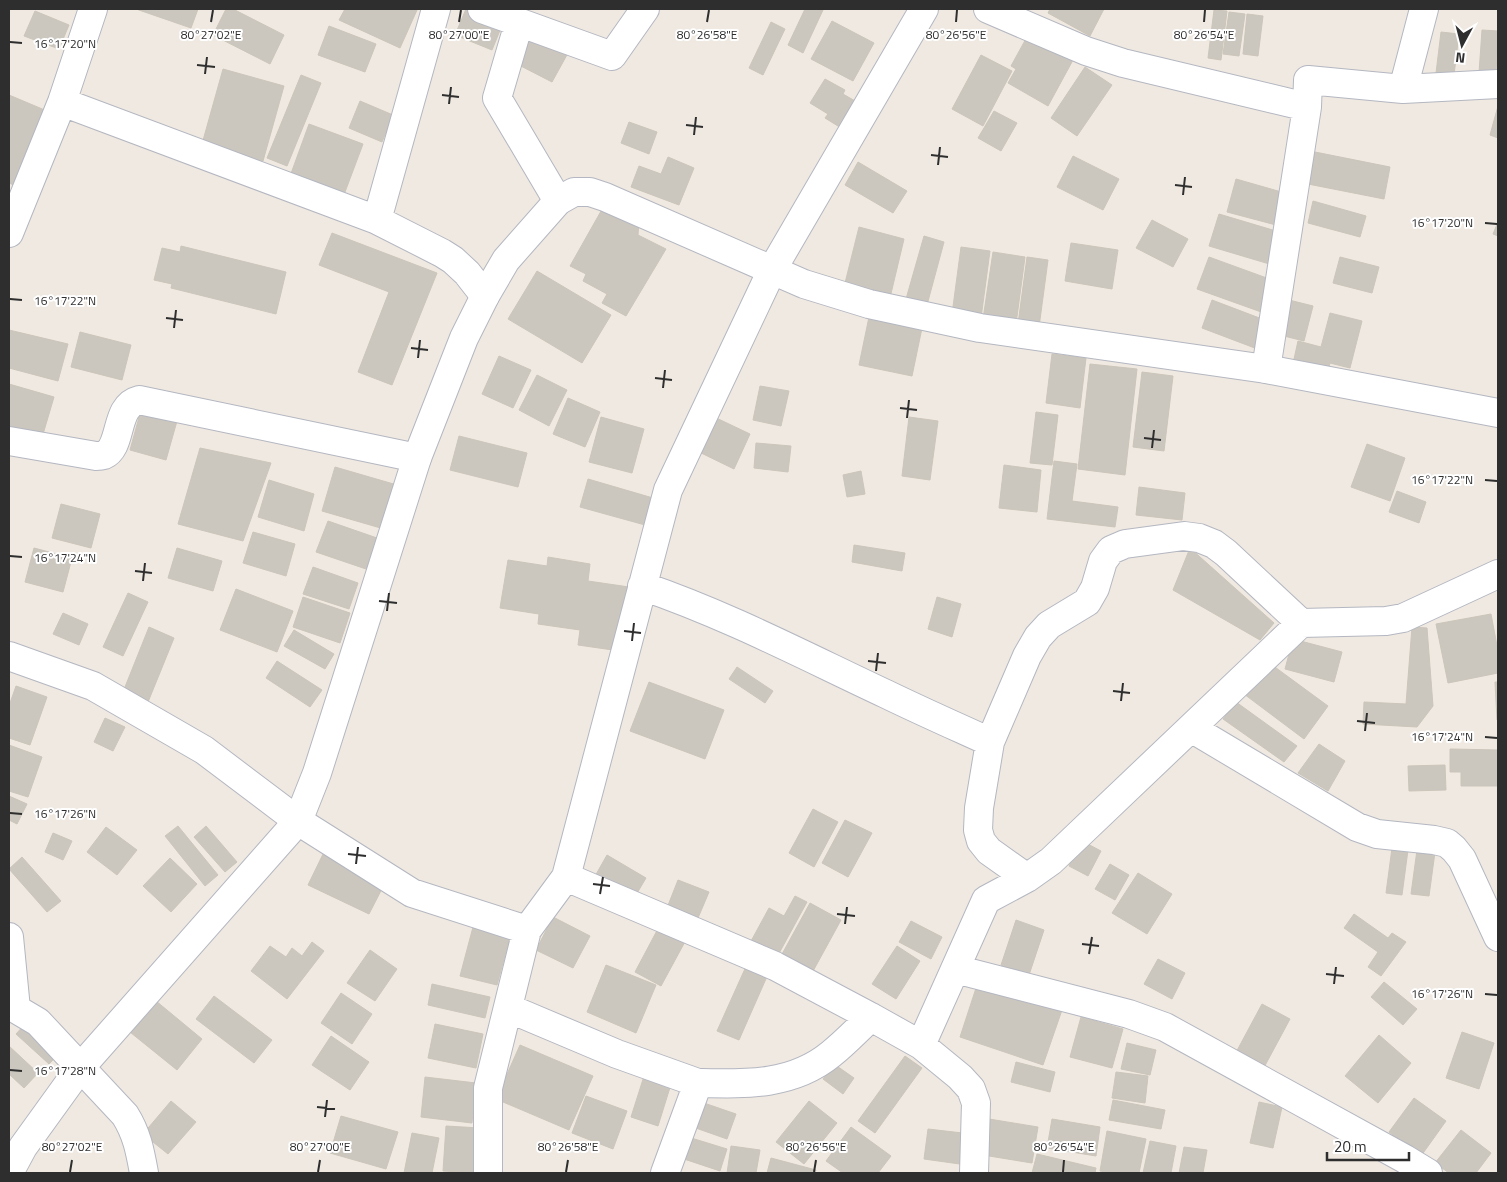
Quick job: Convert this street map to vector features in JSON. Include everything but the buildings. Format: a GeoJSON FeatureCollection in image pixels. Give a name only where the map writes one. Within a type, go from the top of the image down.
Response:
{"type":"FeatureCollection","features":[{"type":"Feature","properties":{"kind":"street"},"geometry":{"type":"LineString","coordinates":[[9,233],[62,102],[94,9]]}},
{"type":"Feature","properties":{"kind":"street"},"geometry":{"type":"LineString","coordinates":[[377,220],[436,9]]}},
{"type":"Feature","properties":{"kind":"street"},"geometry":{"type":"LineString","coordinates":[[482,9],[612,56],[645,9]]}},
{"type":"Feature","properties":{"kind":"street"},"geometry":{"type":"LineString","coordinates":[[488,1173],[488,1088],[527,930],[566,877],[668,490],[772,270],[924,9]]}},
{"type":"Feature","properties":{"kind":"street"},"geometry":{"type":"LineString","coordinates":[[988,9],[1086,51],[1124,63],[1307,107]]}},
{"type":"Feature","properties":{"kind":"street"},"geometry":{"type":"LineString","coordinates":[[1403,89],[1424,9]]}},
{"type":"Feature","properties":{"kind":"street"},"geometry":{"type":"LineString","coordinates":[[519,23],[497,98],[558,201]]}},
{"type":"Feature","properties":{"kind":"street"},"geometry":{"type":"LineString","coordinates":[[1266,369],[1307,107],[1308,80],[1403,89],[1498,84]]}},
{"type":"Feature","properties":{"kind":"street"},"geometry":{"type":"LineString","coordinates":[[62,102],[377,220],[453,260],[467,273],[485,296]]}},
{"type":"Feature","properties":{"kind":"street"},"geometry":{"type":"LineString","coordinates":[[9,1173],[23,1147],[80,1068],[298,821],[317,773],[417,458],[464,338],[506,260],[558,201],[574,192],[590,192],[629,206],[804,284],[869,304],[980,328],[1266,369],[1498,413]]}},
{"type":"Feature","properties":{"kind":"street"},"geometry":{"type":"LineString","coordinates":[[9,442],[96,456],[104,455],[113,445],[126,408],[132,402],[139,400],[417,458]]}},
{"type":"Feature","properties":{"kind":"street"},"geometry":{"type":"LineString","coordinates":[[1027,878],[989,851],[981,841],[978,830],[979,808],[990,742],[1026,656],[1038,636],[1049,625],[1087,602],[1095,588],[1104,561],[1111,550],[1125,544],[1184,536],[1199,538],[1214,544],[1226,553],[1301,623]]}},
{"type":"Feature","properties":{"kind":"street"},"geometry":{"type":"LineString","coordinates":[[921,1045],[986,900],[1027,878],[1051,861],[1301,623],[1386,622],[1403,618],[1498,574]]}},
{"type":"Feature","properties":{"kind":"street"},"geometry":{"type":"LineString","coordinates":[[642,586],[680,599],[733,621],[990,742]]}},
{"type":"Feature","properties":{"kind":"street"},"geometry":{"type":"LineString","coordinates":[[9,656],[93,686],[204,750],[298,821],[412,893],[527,930]]}},
{"type":"Feature","properties":{"kind":"street"},"geometry":{"type":"LineString","coordinates":[[1191,728],[1357,827],[1377,834],[1434,840],[1447,844],[1462,859],[1498,937]]}},
{"type":"Feature","properties":{"kind":"street"},"geometry":{"type":"LineString","coordinates":[[566,877],[775,966],[871,1016],[921,1045],[960,1076],[971,1089],[976,1104],[974,1173]]}},
{"type":"Feature","properties":{"kind":"street"},"geometry":{"type":"LineString","coordinates":[[9,937],[12,1013],[38,1022],[125,1114],[133,1128],[139,1146],[144,1173]]}},
{"type":"Feature","properties":{"kind":"street"},"geometry":{"type":"LineString","coordinates":[[955,969],[1129,1014],[1165,1027],[1428,1173]]}},
{"type":"Feature","properties":{"kind":"street"},"geometry":{"type":"LineString","coordinates":[[508,1008],[617,1054],[698,1083],[746,1084],[778,1080],[806,1070],[831,1055],[871,1016]]}},
{"type":"Feature","properties":{"kind":"street"},"geometry":{"type":"LineString","coordinates":[[665,1173],[698,1083]]}}]}
